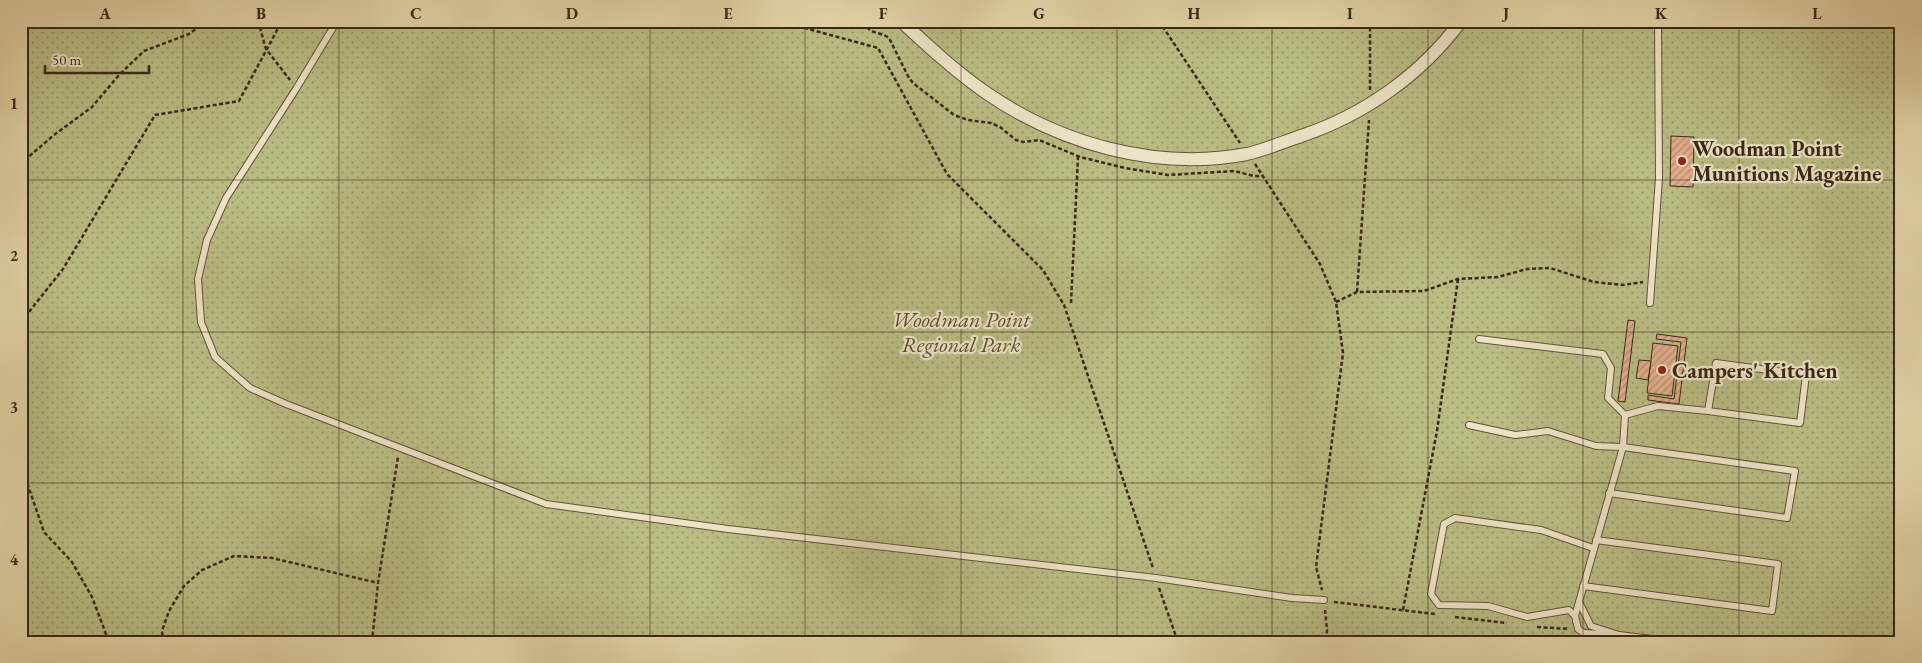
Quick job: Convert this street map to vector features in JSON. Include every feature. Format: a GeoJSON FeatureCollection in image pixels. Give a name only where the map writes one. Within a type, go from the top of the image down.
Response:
{"type":"FeatureCollection","features":[{"type":"Feature","properties":{"kind":"street"},"geometry":{"type":"LineString","coordinates":[[902,21],[947,63],[986,92],[1042,124],[1083,141],[1128,154],[1197,160],[1248,154],[1322,129],[1370,105],[1420,67],[1450,36],[1461,21]]}},
{"type":"Feature","properties":{"kind":"lane"},"geometry":{"type":"LineString","coordinates":[[337,21],[226,198],[208,240],[198,279],[201,322],[215,357],[250,388],[286,404],[546,504],[728,529],[1156,578],[1292,598],[1324,600]]}},
{"type":"Feature","properties":{"kind":"lane"},"geometry":{"type":"LineString","coordinates":[[1650,303],[1659,178],[1658,21]]}},
{"type":"Feature","properties":{"kind":"lane"},"geometry":{"type":"LineString","coordinates":[[1479,338],[1603,354],[1611,368],[1608,398],[1625,415]]}},
{"type":"Feature","properties":{"kind":"lane"},"geometry":{"type":"LineString","coordinates":[[1625,415],[1658,406],[1800,423],[1806,375],[1716,363],[1708,411]]}},
{"type":"Feature","properties":{"kind":"lane"},"geometry":{"type":"LineString","coordinates":[[1625,415],[1622,447],[1575,616],[1578,630],[1584,633],[1676,642]]}},
{"type":"Feature","properties":{"kind":"lane"},"geometry":{"type":"LineString","coordinates":[[1469,425],[1516,435],[1548,431],[1596,446],[1622,447],[1795,471],[1787,518],[1609,493]]}},
{"type":"Feature","properties":{"kind":"lane"},"geometry":{"type":"LineString","coordinates":[[1579,602],[1569,610],[1527,616],[1488,606],[1439,605],[1431,594],[1444,524],[1454,518],[1541,530],[1594,548]]}},
{"type":"Feature","properties":{"kind":"lane"},"geometry":{"type":"LineString","coordinates":[[1583,586],[1772,611],[1778,564],[1596,540]]}},
{"type":"Feature","properties":{"kind":"lane"},"geometry":{"type":"LineString","coordinates":[[1579,602],[1591,626],[1619,635]]}},
{"type":"Feature","properties":{"kind":"lane"},"geometry":{"type":"LineString","coordinates":[[1569,610],[1575,616]]}},
{"type":"Feature","properties":{"kind":"lane"},"geometry":{"type":"LineString","coordinates":[[1582,642],[1584,633]]}},
{"type":"Feature","properties":{"kind":"path"},"geometry":{"type":"LineString","coordinates":[[21,166],[54,136],[92,106],[119,75],[144,51],[189,34],[207,21]]}},
{"type":"Feature","properties":{"kind":"path"},"geometry":{"type":"LineString","coordinates":[[258,21],[266,49],[296,88]]}},
{"type":"Feature","properties":{"kind":"path"},"geometry":{"type":"LineString","coordinates":[[21,322],[64,269],[155,115],[239,101],[282,21]]}},
{"type":"Feature","properties":{"kind":"path"},"geometry":{"type":"LineString","coordinates":[[779,21],[878,48],[947,174],[1044,270],[1064,305],[1178,642]]}},
{"type":"Feature","properties":{"kind":"path"},"geometry":{"type":"LineString","coordinates":[[1159,21],[1320,264],[1336,302],[1343,353],[1316,567],[1324,600],[1328,630],[1326,642]]}},
{"type":"Feature","properties":{"kind":"path"},"geometry":{"type":"LineString","coordinates":[[1357,292],[1370,105],[1370,21]]}},
{"type":"Feature","properties":{"kind":"path"},"geometry":{"type":"LineString","coordinates":[[1071,303],[1078,156],[1083,141]]}},
{"type":"Feature","properties":{"kind":"path"},"geometry":{"type":"LineString","coordinates":[[1336,302],[1357,292],[1424,291],[1458,279],[1498,277],[1527,269],[1550,268],[1594,282],[1623,285],[1652,281]]}},
{"type":"Feature","properties":{"kind":"path"},"geometry":{"type":"LineString","coordinates":[[1403,610],[1437,430],[1458,279]]}},
{"type":"Feature","properties":{"kind":"path"},"geometry":{"type":"LineString","coordinates":[[372,642],[378,582],[399,448]]}},
{"type":"Feature","properties":{"kind":"path"},"geometry":{"type":"LineString","coordinates":[[21,465],[44,532],[72,562],[92,597],[109,642]]}},
{"type":"Feature","properties":{"kind":"path"},"geometry":{"type":"LineString","coordinates":[[163,642],[162,631],[169,611],[184,586],[202,570],[234,556],[272,558],[378,582]]}},
{"type":"Feature","properties":{"kind":"green space","name":"Woodman Point Regional Park"},"geometry":{"type":"Polygon","coordinates":[[[21,21],[1901,21],[1901,642],[21,642],[21,21]]]}},
{"type":"Feature","properties":{"kind":"building","name":"Woodman Point Munitions Magazine"},"geometry":{"type":"Polygon","coordinates":[[[1671,136],[1694,137],[1693,187],[1670,186],[1671,136]]]}},
{"type":"Feature","properties":{"kind":"building"},"geometry":{"type":"Polygon","coordinates":[[[1628,320],[1635,321],[1625,402],[1618,401],[1628,320]]]}},
{"type":"Feature","properties":{"kind":"building"},"geometry":{"type":"Polygon","coordinates":[[[1657,334],[1687,338],[1679,404],[1648,400],[1648,395],[1674,399],[1681,342],[1656,339],[1657,334]]]}},
{"type":"Feature","properties":{"kind":"building","name":"Campers' Kitchen"},"geometry":{"type":"Polygon","coordinates":[[[1653,343],[1678,346],[1672,396],[1647,393],[1653,343]]]}},
{"type":"Feature","properties":{"kind":"building"},"geometry":{"type":"Polygon","coordinates":[[[1639,360],[1651,361],[1648,380],[1636,378],[1639,360]]]}},
{"type":"Feature","properties":{"kind":"place","name":"Woodman Point Munitions Magazine"},"geometry":{"type":"Point","coordinates":[1682,161]}},
{"type":"Feature","properties":{"kind":"place","name":"Campers' Kitchen"},"geometry":{"type":"Point","coordinates":[1662,370]}}]}
